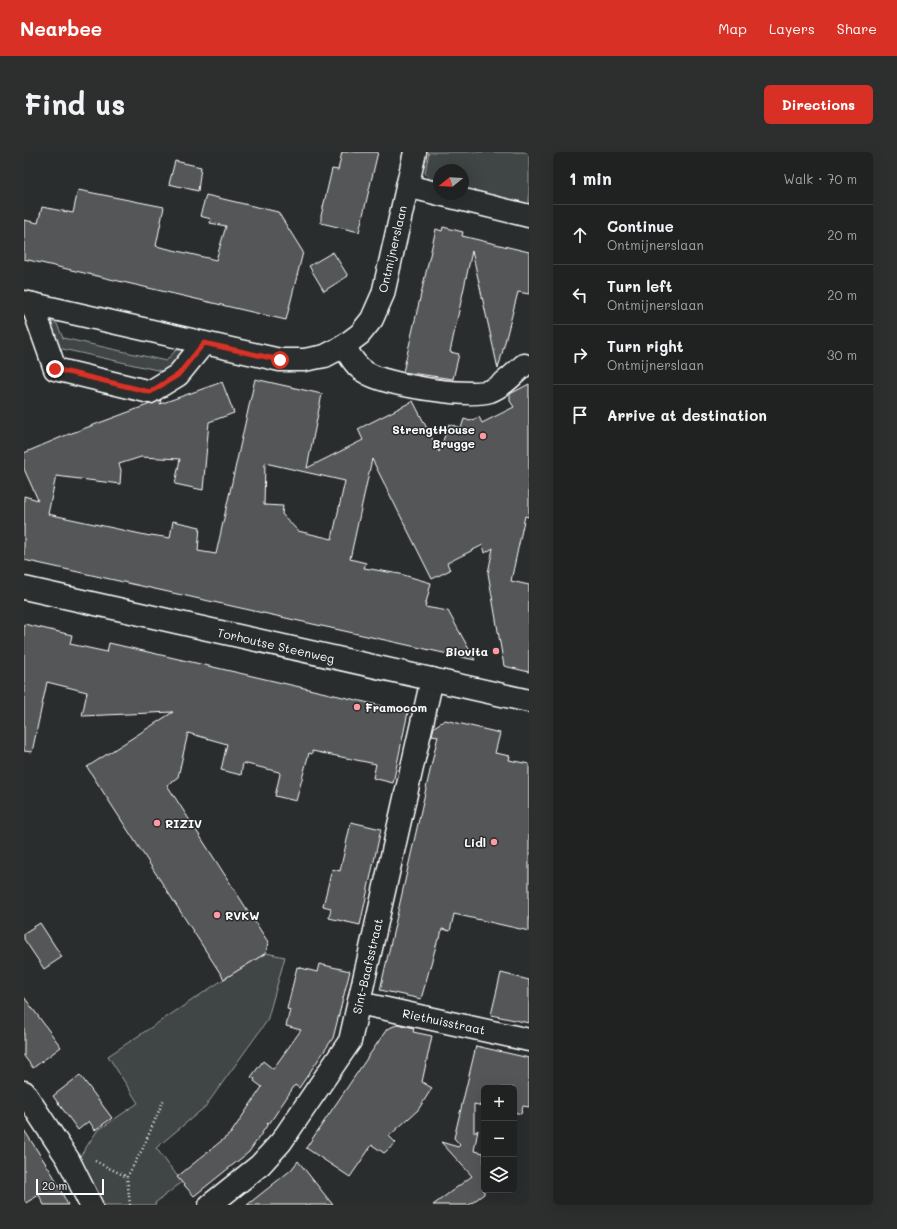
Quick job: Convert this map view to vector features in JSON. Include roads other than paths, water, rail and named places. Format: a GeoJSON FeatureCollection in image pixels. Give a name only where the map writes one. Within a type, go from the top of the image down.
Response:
{"type":"FeatureCollection","features":[{"type":"Feature","properties":{"kind":"street","name":"Ontmijnerslaan"},"geometry":{"type":"LineString","coordinates":[[28,303],[286,360],[304,360],[324,356],[344,346],[360,334],[372,319],[383,294],[415,152]]}},
{"type":"Feature","properties":{"kind":"street"},"geometry":{"type":"LineString","coordinates":[[407,186],[527,216]]}},
{"type":"Feature","properties":{"kind":"street","name":"Ontmijnerslaan"},"geometry":{"type":"LineString","coordinates":[[28,303],[55,369],[150,392],[178,375],[204,343]]}},
{"type":"Feature","properties":{"kind":"street"},"geometry":{"type":"LineString","coordinates":[[344,346],[354,363],[365,372],[379,379],[463,393],[480,394],[491,390],[502,384],[524,365]]}},
{"type":"Feature","properties":{"kind":"street","name":"Torhoutse Steenweg"},"geometry":{"type":"LineString","coordinates":[[24,588],[529,701]]}},
{"type":"Feature","properties":{"kind":"street","name":"Sint-Baafsstraat"},"geometry":{"type":"LineString","coordinates":[[210,1205],[260,1165],[281,1142],[346,1048],[354,1029],[432,679]]}},
{"type":"Feature","properties":{"kind":"street","name":"Riethuisstraat"},"geometry":{"type":"LineString","coordinates":[[359,1002],[529,1040]]}},
{"type":"Feature","properties":{"kind":"street"},"geometry":{"type":"LineString","coordinates":[[24,1092],[68,1159],[91,1205]]}},
{"type":"Feature","properties":{"kind":"place","name":"StrengtHouse Brugge"},"geometry":{"type":"Point","coordinates":[483,436]}},
{"type":"Feature","properties":{"kind":"place","name":"Biovita"},"geometry":{"type":"Point","coordinates":[496,651]}},
{"type":"Feature","properties":{"kind":"place","name":"Framocom"},"geometry":{"type":"Point","coordinates":[357,707]}},
{"type":"Feature","properties":{"kind":"place","name":"RIZIV"},"geometry":{"type":"Point","coordinates":[157,823]}},
{"type":"Feature","properties":{"kind":"place","name":"Lidl"},"geometry":{"type":"Point","coordinates":[494,842]}},
{"type":"Feature","properties":{"kind":"place","name":"RVKW"},"geometry":{"type":"Point","coordinates":[217,915]}}]}
